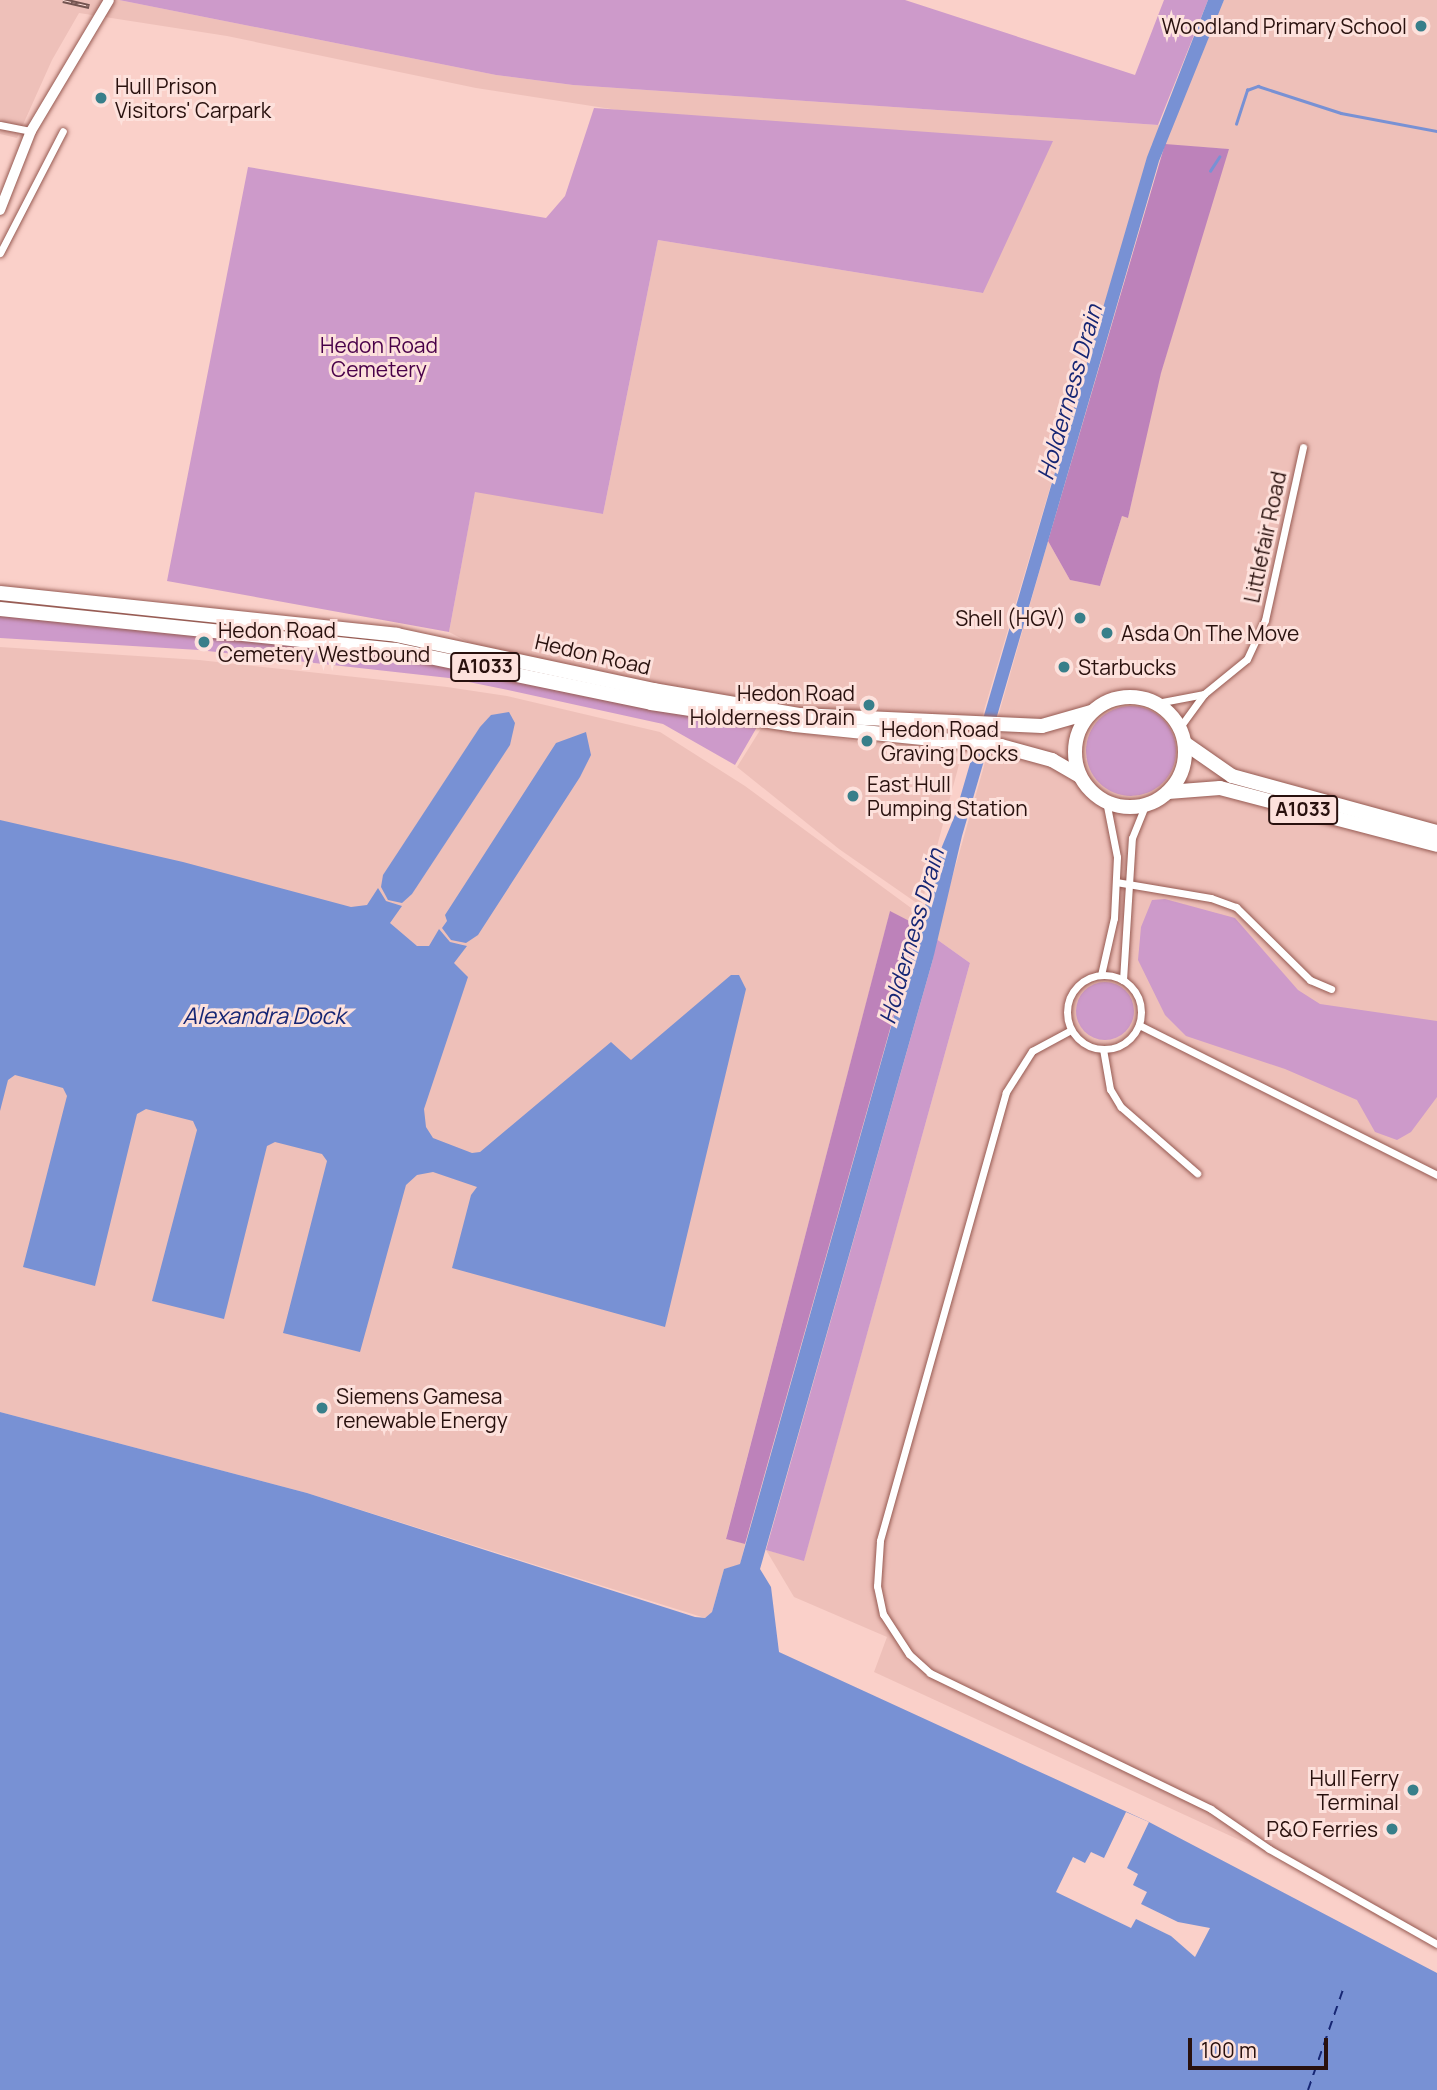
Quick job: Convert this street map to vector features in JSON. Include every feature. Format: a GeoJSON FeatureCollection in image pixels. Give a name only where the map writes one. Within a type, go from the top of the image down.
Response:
{"type":"FeatureCollection","features":[{"type":"Feature","properties":{"kind":"highway","name":"Hedon Road"},"geometry":{"type":"LineString","coordinates":[[0,593],[397,635],[653,690],[799,715],[1052,726],[1091,712]]}},
{"type":"Feature","properties":{"kind":"highway","name":"Hedon Road"},"geometry":{"type":"LineString","coordinates":[[0,609],[396,650],[651,703],[795,725],[1001,746],[1052,760],[1080,776]]}},
{"type":"Feature","properties":{"kind":"highway","name":"A1033"},"geometry":{"type":"LineString","coordinates":[[1091,712],[1123,697],[1157,704]]}},
{"type":"Feature","properties":{"kind":"highway"},"geometry":{"type":"LineString","coordinates":[[1157,704],[1180,727],[1186,744],[1184,764],[1168,792]]}},
{"type":"Feature","properties":{"kind":"highway"},"geometry":{"type":"LineString","coordinates":[[1080,776],[1076,742],[1091,712]]}},
{"type":"Feature","properties":{"kind":"highway","name":"A1033"},"geometry":{"type":"LineString","coordinates":[[1186,744],[1231,776],[1437,832]]}},
{"type":"Feature","properties":{"kind":"highway","name":"A1033"},"geometry":{"type":"LineString","coordinates":[[1080,776],[1106,801]]}},
{"type":"Feature","properties":{"kind":"highway","name":"A1033"},"geometry":{"type":"LineString","coordinates":[[1145,805],[1168,792],[1220,788],[1437,845]]}},
{"type":"Feature","properties":{"kind":"highway"},"geometry":{"type":"LineString","coordinates":[[1106,801],[1145,805]]}},
{"type":"Feature","properties":{"kind":"street"},"geometry":{"type":"LineString","coordinates":[[0,210],[31,131],[109,0]]}},
{"type":"Feature","properties":{"kind":"street"},"geometry":{"type":"LineString","coordinates":[[0,125],[31,131]]}},
{"type":"Feature","properties":{"kind":"street"},"geometry":{"type":"LineString","coordinates":[[0,253],[63,131]]}},
{"type":"Feature","properties":{"kind":"street","name":"Littlefair Road"},"geometry":{"type":"LineString","coordinates":[[1180,727],[1204,694],[1247,659],[1259,637],[1303,447]]}},
{"type":"Feature","properties":{"kind":"street","name":"Littlefair Road"},"geometry":{"type":"LineString","coordinates":[[1157,704],[1204,694]]}},
{"type":"Feature","properties":{"kind":"street"},"geometry":{"type":"LineString","coordinates":[[1101,975],[1108,957],[1117,857],[1106,801]]}},
{"type":"Feature","properties":{"kind":"street"},"geometry":{"type":"LineString","coordinates":[[1123,979],[1132,838],[1145,805]]}},
{"type":"Feature","properties":{"kind":"street"},"geometry":{"type":"LineString","coordinates":[[1116,882],[1211,898],[1244,911],[1310,980],[1331,989]]}},
{"type":"Feature","properties":{"kind":"street"},"geometry":{"type":"LineString","coordinates":[[1101,975],[1123,979],[1139,999],[1139,1025],[1125,1043],[1103,1049],[1080,1040],[1072,1030],[1067,1012],[1072,994],[1079,984],[1101,975]]}},
{"type":"Feature","properties":{"kind":"street"},"geometry":{"type":"LineString","coordinates":[[1139,1025],[1437,1175]]}},
{"type":"Feature","properties":{"kind":"street"},"geometry":{"type":"LineString","coordinates":[[1072,1030],[1032,1051],[1006,1091],[877,1558],[883,1614],[904,1648],[930,1673],[1211,1809],[1276,1853],[1437,1944]]}},
{"type":"Feature","properties":{"kind":"street"},"geometry":{"type":"LineString","coordinates":[[1103,1049],[1110,1089],[1121,1107],[1197,1173]]}},
{"type":"Feature","properties":{"kind":"shaded area"},"geometry":{"type":"Polygon","coordinates":[[[0,0],[119,0],[496,75],[573,85],[1172,126],[1224,0],[1437,0],[1437,1944],[1386,1922],[1274,1856],[874,1672],[887,1637],[794,1597],[766,1550],[804,1560],[970,963],[935,938],[1048,541],[1070,580],[1100,586],[1122,516],[1128,518],[1157,385],[1228,149],[1152,144],[977,734],[793,718],[514,666],[449,632],[475,491],[603,514],[658,240],[983,293],[624,111],[476,88],[227,36],[79,13],[52,60],[17,138],[0,134],[0,0]],[[1088,738],[1086,759],[1132,796],[1157,788],[1175,761],[1088,738]]]}},
{"type":"Feature","properties":{"kind":"shaded area"},"geometry":{"type":"Polygon","coordinates":[[[1165,144],[1229,149],[1161,373],[1128,518],[1122,516],[1100,586],[1070,580],[1048,541],[1165,144]]]}},
{"type":"Feature","properties":{"kind":"shaded area"},"geometry":{"type":"Polygon","coordinates":[[[0,647],[199,660],[447,687],[507,696],[660,732],[745,786],[922,916],[919,926],[890,912],[726,1538],[745,1544],[740,1565],[724,1569],[712,1612],[705,1618],[307,1493],[0,1412],[0,647]]]}},
{"type":"Feature","properties":{"kind":"shaded area"},"geometry":{"type":"Polygon","coordinates":[[[762,727],[961,757],[921,906],[839,849],[737,767],[762,727]]]}},
{"type":"Feature","properties":{"kind":"shaded area"},"geometry":{"type":"Polygon","coordinates":[[[890,911],[919,926],[745,1544],[726,1539],[890,911]]]}},
{"type":"Feature","properties":{"kind":"green space"},"geometry":{"type":"Polygon","coordinates":[[[119,0],[905,0],[1135,75],[1164,0],[1208,0],[1158,125],[573,85],[496,75],[119,0]]]}},
{"type":"Feature","properties":{"kind":"green space","name":"Hedon Road Cemetery"},"geometry":{"type":"Polygon","coordinates":[[[594,108],[1053,141],[983,293],[658,240],[603,514],[475,492],[449,632],[167,581],[248,167],[546,218],[565,196],[594,108]]]}},
{"type":"Feature","properties":{"kind":"green space"},"geometry":{"type":"Polygon","coordinates":[[[0,613],[395,653],[757,727],[735,765],[663,724],[508,690],[449,678],[199,650],[0,638],[0,613]]]}},
{"type":"Feature","properties":{"kind":"green space"},"geometry":{"type":"Polygon","coordinates":[[[1131,706],[1148,710],[1163,719],[1172,734],[1176,751],[1172,768],[1163,783],[1148,792],[1131,796],[1114,792],[1099,783],[1090,768],[1086,751],[1090,734],[1099,719],[1114,710],[1131,706]]]}},
{"type":"Feature","properties":{"kind":"green space"},"geometry":{"type":"Polygon","coordinates":[[[1165,899],[1235,918],[1298,990],[1320,1004],[1437,1021],[1437,1097],[1411,1132],[1397,1140],[1375,1132],[1357,1100],[1285,1069],[1186,1036],[1165,1015],[1138,960],[1141,927],[1152,900],[1165,899]]]}},
{"type":"Feature","properties":{"kind":"green space"},"geometry":{"type":"Polygon","coordinates":[[[935,938],[970,963],[804,1561],[766,1550],[933,959],[935,938]]]}},
{"type":"Feature","properties":{"kind":"green space"},"geometry":{"type":"Polygon","coordinates":[[[1105,982],[1121,987],[1129,995],[1134,1011],[1129,1027],[1121,1035],[1105,1040],[1089,1035],[1081,1027],[1076,1011],[1081,995],[1089,987],[1105,982]]]}},
{"type":"Feature","properties":{"kind":"water"},"geometry":{"type":"Polygon","coordinates":[[[1208,0],[1224,0],[1159,161],[962,836],[933,959],[760,1569],[771,1587],[779,1652],[1149,1822],[1437,1973],[1437,2090],[0,2090],[0,1412],[307,1493],[695,1617],[705,1618],[712,1612],[724,1569],[740,1564],[941,849],[955,815],[1147,157],[1208,0]]]}},
{"type":"Feature","properties":{"kind":"water"},"geometry":{"type":"Polygon","coordinates":[[[509,712],[515,723],[510,745],[412,894],[402,903],[388,900],[381,887],[383,875],[480,727],[491,715],[509,712]]]}},
{"type":"Feature","properties":{"kind":"water"},"geometry":{"type":"Polygon","coordinates":[[[586,732],[591,755],[580,777],[478,935],[466,943],[451,940],[442,928],[447,921],[445,915],[556,743],[586,732]]]}},
{"type":"Feature","properties":{"kind":"water","name":"Alexandra Dock"},"geometry":{"type":"Polygon","coordinates":[[[0,820],[183,862],[351,907],[367,905],[378,888],[386,901],[402,906],[390,923],[417,946],[429,946],[439,929],[450,942],[467,946],[454,963],[468,977],[424,1109],[426,1127],[433,1138],[472,1153],[480,1152],[611,1042],[631,1060],[731,975],[739,975],[746,989],[665,1327],[452,1268],[471,1195],[477,1187],[433,1172],[417,1175],[406,1185],[360,1352],[283,1333],[327,1161],[322,1154],[275,1142],[267,1146],[224,1319],[152,1301],[197,1130],[193,1121],[146,1109],[137,1114],[95,1286],[23,1267],[67,1096],[63,1088],[15,1075],[8,1080],[0,1111],[0,820]]]}},
{"type":"Feature","properties":{"kind":"pier"},"geometry":{"type":"Polygon","coordinates":[[[1126,1812],[1149,1822],[1127,1868],[1138,1874],[1133,1885],[1147,1892],[1141,1904],[1178,1922],[1210,1928],[1195,1957],[1171,1936],[1136,1919],[1131,1928],[1056,1892],[1073,1857],[1085,1863],[1091,1852],[1104,1858],[1126,1812]]]}},
{"type":"Feature","properties":{"kind":"waterway"},"geometry":{"type":"LineString","coordinates":[[1236,124],[1247,90],[1258,86],[1341,113],[1437,131]]}},
{"type":"Feature","properties":{"kind":"waterway"},"geometry":{"type":"LineString","coordinates":[[1210,171],[1219,157]]}},
{"type":"Feature","properties":{"kind":"ferry route"},"geometry":{"type":"LineString","coordinates":[[1308,2090],[1345,1984]]}},
{"type":"Feature","properties":{"kind":"railway"},"geometry":{"type":"LineString","coordinates":[[63,0],[89,6]]}},
{"type":"Feature","properties":{"kind":"place","name":"Woodland Primary School"},"geometry":{"type":"Point","coordinates":[1421,26]}},
{"type":"Feature","properties":{"kind":"place","name":"Hull Prison Visitors' Carpark"},"geometry":{"type":"Point","coordinates":[101,98]}},
{"type":"Feature","properties":{"kind":"place","name":"Shell (HGV)"},"geometry":{"type":"Point","coordinates":[1080,618]}},
{"type":"Feature","properties":{"kind":"place","name":"Asda On The Move"},"geometry":{"type":"Point","coordinates":[1107,633]}},
{"type":"Feature","properties":{"kind":"place","name":"Hedon Road Cemetery Westbound"},"geometry":{"type":"Point","coordinates":[204,642]}},
{"type":"Feature","properties":{"kind":"place","name":"Starbucks"},"geometry":{"type":"Point","coordinates":[1064,667]}},
{"type":"Feature","properties":{"kind":"place","name":"Hedon Road Holderness Drain"},"geometry":{"type":"Point","coordinates":[869,705]}},
{"type":"Feature","properties":{"kind":"place","name":"Hedon Road Graving Docks"},"geometry":{"type":"Point","coordinates":[867,741]}},
{"type":"Feature","properties":{"kind":"place","name":"East Hull Pumping Station"},"geometry":{"type":"Point","coordinates":[853,796]}},
{"type":"Feature","properties":{"kind":"place","name":"Siemens Gamesa renewable Energy"},"geometry":{"type":"Point","coordinates":[322,1408]}},
{"type":"Feature","properties":{"kind":"place","name":"Hull Ferry Terminal"},"geometry":{"type":"Point","coordinates":[1413,1790]}},
{"type":"Feature","properties":{"kind":"place","name":"P&O Ferries"},"geometry":{"type":"Point","coordinates":[1392,1829]}},
{"type":"Feature","properties":{"kind":"water label","name":"Holderness Drain"},"geometry":{"type":"Point","coordinates":[1069,392]}},
{"type":"Feature","properties":{"kind":"water label","name":"Holderness Drain"},"geometry":{"type":"Point","coordinates":[911,936]}}]}
